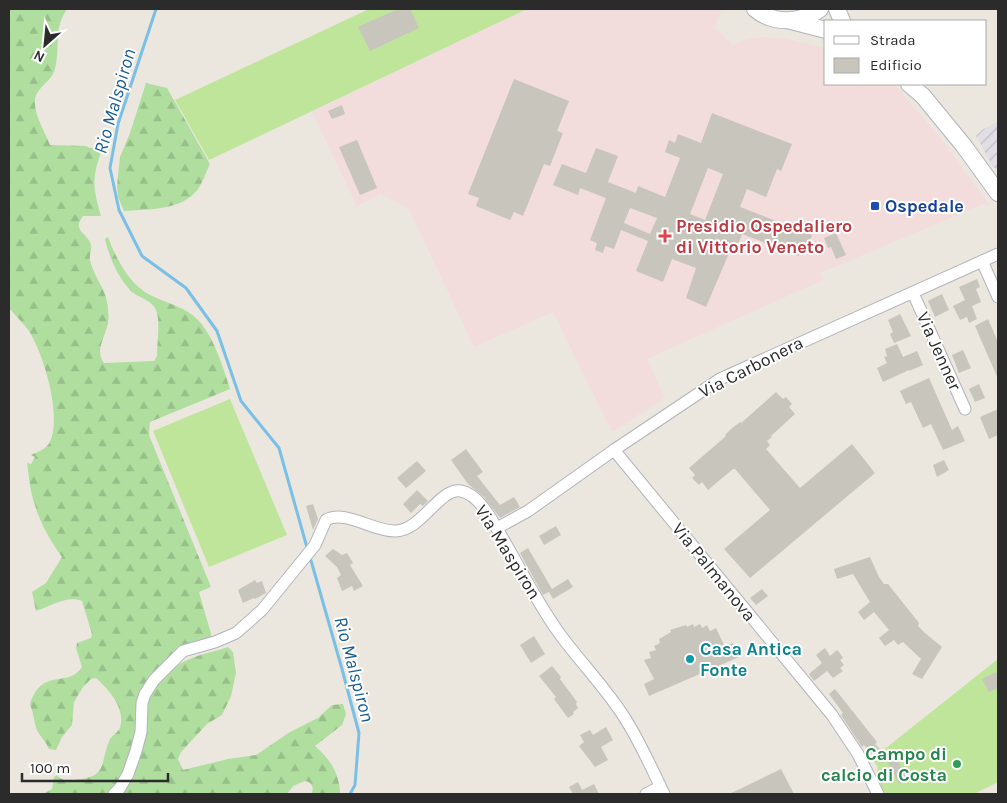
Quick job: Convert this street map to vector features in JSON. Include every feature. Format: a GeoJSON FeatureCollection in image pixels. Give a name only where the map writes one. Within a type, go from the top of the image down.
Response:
{"type":"FeatureCollection","features":[{"type":"Feature","properties":{"kind":"street"},"geometry":{"type":"LineString","coordinates":[[755,9],[772,18],[824,30]]}},
{"type":"Feature","properties":{"kind":"street"},"geometry":{"type":"LineString","coordinates":[[789,21],[801,19],[820,9]]}},
{"type":"Feature","properties":{"kind":"street"},"geometry":{"type":"LineString","coordinates":[[911,85],[993,176],[998,193]]}},
{"type":"Feature","properties":{"kind":"street","name":"Via Carbonera"},"geometry":{"type":"LineString","coordinates":[[497,528],[528,511],[614,450],[720,380],[998,254]]}},
{"type":"Feature","properties":{"kind":"street"},"geometry":{"type":"LineString","coordinates":[[982,262],[998,297]]}},
{"type":"Feature","properties":{"kind":"street","name":"Via Jenner"},"geometry":{"type":"LineString","coordinates":[[913,293],[965,409]]}},
{"type":"Feature","properties":{"kind":"street","name":"Via Palmanova"},"geometry":{"type":"LineString","coordinates":[[614,450],[832,715],[858,754],[878,794]]}},
{"type":"Feature","properties":{"kind":"street","name":"Via Maspiron"},"geometry":{"type":"LineString","coordinates":[[114,794],[120,788],[134,759],[141,732],[142,703],[145,694],[154,680],[183,650],[215,642],[236,633],[262,610],[315,546],[324,522],[329,518],[346,518],[381,530],[401,531],[409,528],[426,515],[447,494],[458,491],[464,492],[476,500],[497,528],[547,616],[625,718],[644,750],[662,790]]}},
{"type":"Feature","properties":{"kind":"street"},"geometry":{"type":"LineString","coordinates":[[646,794],[662,790]]}},
{"type":"Feature","properties":{"kind":"shaded area","name":"Presidio Ospedaliero di Vittorio Veneto"},"geometry":{"type":"Polygon","coordinates":[[[527,9],[722,9],[715,28],[733,45],[746,39],[763,37],[787,39],[824,48],[824,85],[895,85],[939,136],[990,206],[984,204],[820,273],[823,280],[647,359],[665,398],[612,432],[553,312],[474,347],[409,209],[381,194],[357,206],[312,112],[527,9]]]}},
{"type":"Feature","properties":{"kind":"shaded area"},"geometry":{"type":"Polygon","coordinates":[[[998,121],[997,169],[993,167],[976,136],[982,130],[998,121]]]}},
{"type":"Feature","properties":{"kind":"green space"},"geometry":{"type":"Polygon","coordinates":[[[11,9],[65,9],[66,11],[58,33],[54,72],[37,93],[35,101],[36,112],[50,145],[103,147],[94,181],[101,216],[83,216],[79,225],[79,229],[91,245],[91,264],[104,292],[107,305],[108,323],[100,350],[101,358],[104,363],[154,361],[157,356],[157,313],[150,302],[131,291],[118,273],[105,239],[108,237],[124,270],[136,285],[150,295],[188,312],[203,326],[217,353],[230,389],[150,422],[149,435],[211,587],[199,592],[213,641],[161,669],[137,724],[132,758],[110,794],[14,794],[45,793],[52,789],[54,777],[57,775],[67,780],[93,776],[101,768],[110,739],[120,728],[121,713],[115,700],[106,688],[96,678],[91,679],[83,687],[74,702],[72,725],[62,737],[56,750],[49,749],[39,734],[30,704],[35,692],[42,685],[48,681],[70,677],[82,667],[76,648],[77,643],[91,638],[92,634],[82,601],[65,600],[36,611],[32,592],[46,583],[62,557],[46,532],[37,512],[33,500],[27,463],[31,464],[35,457],[31,455],[44,448],[50,442],[54,417],[50,385],[35,342],[29,331],[9,308],[9,11],[11,9]]]}},
{"type":"Feature","properties":{"kind":"green space"},"geometry":{"type":"Polygon","coordinates":[[[369,9],[527,9],[209,160],[175,100],[369,9]]]}},
{"type":"Feature","properties":{"kind":"green space"},"geometry":{"type":"Polygon","coordinates":[[[146,83],[167,88],[210,164],[198,189],[183,201],[164,208],[124,211],[118,197],[117,185],[120,157],[146,83]]]}},
{"type":"Feature","properties":{"kind":"green space"},"geometry":{"type":"Polygon","coordinates":[[[230,399],[287,535],[209,567],[153,431],[230,399]]]}},
{"type":"Feature","properties":{"kind":"green space"},"geometry":{"type":"Polygon","coordinates":[[[228,647],[233,652],[236,673],[231,696],[222,715],[207,724],[181,752],[178,759],[183,770],[228,759],[256,755],[290,732],[318,718],[332,705],[343,704],[346,714],[342,725],[315,746],[333,767],[340,787],[340,794],[311,794],[312,786],[305,781],[293,786],[287,794],[119,794],[131,777],[142,753],[146,704],[155,686],[169,672],[186,660],[228,647]]]}},
{"type":"Feature","properties":{"kind":"green space"},"geometry":{"type":"Polygon","coordinates":[[[998,659],[998,782],[974,794],[885,794],[876,775],[878,767],[872,759],[998,659]]]}},
{"type":"Feature","properties":{"kind":"building"},"geometry":{"type":"Polygon","coordinates":[[[398,9],[410,9],[419,28],[370,51],[358,27],[398,9]]]}},
{"type":"Feature","properties":{"kind":"building"},"geometry":{"type":"Polygon","coordinates":[[[514,79],[569,101],[557,131],[563,133],[550,166],[544,164],[523,216],[514,212],[510,220],[476,206],[479,198],[468,194],[514,79]]]}},
{"type":"Feature","properties":{"kind":"building"},"geometry":{"type":"Polygon","coordinates":[[[342,105],[345,114],[332,119],[328,111],[342,105]]]}},
{"type":"Feature","properties":{"kind":"building"},"geometry":{"type":"Polygon","coordinates":[[[712,113],[792,144],[781,171],[777,169],[766,197],[747,189],[740,207],[812,235],[807,248],[803,246],[799,256],[742,234],[735,253],[730,251],[706,307],[686,298],[696,268],[672,259],[663,282],[636,271],[648,241],[621,230],[614,249],[605,246],[603,253],[595,250],[597,243],[590,240],[606,198],[580,188],[578,195],[553,185],[562,164],[586,173],[596,148],[618,156],[608,182],[636,193],[638,186],[665,197],[680,158],[665,152],[669,140],[675,143],[678,134],[701,143],[712,113]],[[708,168],[690,214],[705,220],[723,174],[708,168]],[[630,208],[624,223],[650,234],[657,218],[630,208]]]}},
{"type":"Feature","properties":{"kind":"building"},"geometry":{"type":"Polygon","coordinates":[[[357,140],[377,188],[360,195],[339,147],[357,140]]]}},
{"type":"Feature","properties":{"kind":"building"},"geometry":{"type":"Polygon","coordinates":[[[836,233],[846,255],[836,259],[831,247],[828,248],[824,238],[836,233]]]}},
{"type":"Feature","properties":{"kind":"building"},"geometry":{"type":"Polygon","coordinates":[[[977,279],[980,287],[976,289],[981,302],[972,306],[977,319],[969,323],[967,317],[960,320],[953,306],[965,300],[959,287],[977,279]]]}},
{"type":"Feature","properties":{"kind":"building"},"geometry":{"type":"Polygon","coordinates":[[[942,294],[949,310],[935,317],[928,301],[942,294]]]}},
{"type":"Feature","properties":{"kind":"building"},"geometry":{"type":"Polygon","coordinates":[[[900,314],[911,336],[894,343],[890,334],[893,332],[888,320],[900,314]]]}},
{"type":"Feature","properties":{"kind":"building"},"geometry":{"type":"Polygon","coordinates":[[[988,319],[998,342],[998,379],[975,326],[988,319]]]}},
{"type":"Feature","properties":{"kind":"building"},"geometry":{"type":"Polygon","coordinates":[[[897,344],[903,357],[917,351],[923,365],[883,382],[877,368],[887,363],[884,357],[887,356],[885,349],[897,344]]]}},
{"type":"Feature","properties":{"kind":"building"},"geometry":{"type":"Polygon","coordinates":[[[963,350],[971,368],[959,373],[952,355],[963,350]]]}},
{"type":"Feature","properties":{"kind":"building"},"geometry":{"type":"Polygon","coordinates":[[[929,378],[952,430],[958,426],[965,441],[943,450],[931,424],[923,428],[911,402],[906,404],[900,391],[929,378]]]}},
{"type":"Feature","properties":{"kind":"building"},"geometry":{"type":"Polygon","coordinates":[[[979,384],[985,398],[975,402],[969,389],[979,384]]]}},
{"type":"Feature","properties":{"kind":"building"},"geometry":{"type":"Polygon","coordinates":[[[776,392],[783,399],[786,397],[792,404],[789,407],[795,414],[771,436],[767,441],[770,445],[766,449],[800,488],[852,444],[875,473],[750,578],[724,549],[770,510],[735,469],[708,490],[702,482],[699,485],[692,478],[695,475],[689,468],[726,436],[731,429],[741,423],[776,392]]]}},
{"type":"Feature","properties":{"kind":"building"},"geometry":{"type":"Polygon","coordinates":[[[998,409],[998,435],[989,439],[980,417],[998,409]]]}},
{"type":"Feature","properties":{"kind":"building"},"geometry":{"type":"Polygon","coordinates":[[[466,449],[483,472],[477,476],[500,505],[514,497],[520,507],[500,518],[484,497],[468,484],[451,460],[466,449]]]}},
{"type":"Feature","properties":{"kind":"building"},"geometry":{"type":"Polygon","coordinates":[[[944,460],[949,470],[937,477],[933,465],[944,460]]]}},
{"type":"Feature","properties":{"kind":"building"},"geometry":{"type":"Polygon","coordinates":[[[417,461],[426,471],[406,488],[397,478],[417,461]]]}},
{"type":"Feature","properties":{"kind":"building"},"geometry":{"type":"Polygon","coordinates":[[[417,490],[428,501],[423,506],[420,504],[411,513],[403,504],[417,490]]]}},
{"type":"Feature","properties":{"kind":"building"},"geometry":{"type":"Polygon","coordinates":[[[313,504],[318,519],[313,530],[306,506],[313,504]]]}},
{"type":"Feature","properties":{"kind":"building"},"geometry":{"type":"Polygon","coordinates":[[[556,526],[561,535],[544,545],[539,536],[556,526]]]}},
{"type":"Feature","properties":{"kind":"building"},"geometry":{"type":"Polygon","coordinates":[[[528,548],[552,589],[568,579],[573,587],[553,599],[549,592],[543,595],[520,553],[528,548]]]}},
{"type":"Feature","properties":{"kind":"building"},"geometry":{"type":"Polygon","coordinates":[[[333,549],[342,555],[347,553],[353,563],[350,565],[363,586],[354,591],[352,586],[342,591],[337,578],[341,575],[337,567],[325,556],[333,549]]]}},
{"type":"Feature","properties":{"kind":"building"},"geometry":{"type":"Polygon","coordinates":[[[870,557],[884,584],[888,584],[919,623],[918,626],[942,647],[922,679],[912,674],[921,659],[903,642],[898,645],[894,640],[885,646],[879,638],[889,630],[874,612],[864,620],[858,612],[870,602],[853,574],[837,579],[834,569],[870,557]]]}},
{"type":"Feature","properties":{"kind":"building"},"geometry":{"type":"Polygon","coordinates":[[[255,580],[257,583],[262,581],[266,593],[243,603],[238,590],[255,580]]]}},
{"type":"Feature","properties":{"kind":"building"},"geometry":{"type":"Polygon","coordinates":[[[762,589],[768,596],[756,605],[750,598],[762,589]]]}},
{"type":"Feature","properties":{"kind":"building","name":"Casa Antica Fonte"},"geometry":{"type":"Polygon","coordinates":[[[693,624],[694,627],[700,624],[702,628],[707,625],[710,631],[716,628],[725,647],[733,643],[739,657],[649,696],[644,684],[654,679],[644,660],[651,658],[649,652],[656,650],[654,646],[660,643],[659,639],[671,632],[670,630],[693,624]]]}},
{"type":"Feature","properties":{"kind":"building"},"geometry":{"type":"Polygon","coordinates":[[[534,636],[545,654],[531,663],[520,645],[534,636]]]}},
{"type":"Feature","properties":{"kind":"building"},"geometry":{"type":"Polygon","coordinates":[[[825,648],[830,656],[837,650],[839,652],[843,658],[840,660],[844,665],[840,668],[843,671],[833,678],[827,671],[814,681],[809,674],[822,663],[816,655],[825,648]]]}},
{"type":"Feature","properties":{"kind":"building"},"geometry":{"type":"Polygon","coordinates":[[[552,666],[577,702],[578,708],[568,718],[554,699],[556,697],[539,676],[552,666]]]}},
{"type":"Feature","properties":{"kind":"building"},"geometry":{"type":"Polygon","coordinates":[[[996,672],[998,688],[989,692],[982,679],[996,672]]]}},
{"type":"Feature","properties":{"kind":"building"},"geometry":{"type":"Polygon","coordinates":[[[835,689],[877,742],[875,744],[882,751],[876,756],[873,752],[871,754],[864,745],[862,747],[841,715],[843,713],[829,694],[835,689]]]}},
{"type":"Feature","properties":{"kind":"building"},"geometry":{"type":"Polygon","coordinates":[[[606,727],[613,740],[601,747],[608,760],[595,767],[579,746],[584,742],[580,735],[590,730],[593,735],[606,727]]]}},
{"type":"Feature","properties":{"kind":"building"},"geometry":{"type":"Polygon","coordinates":[[[895,754],[907,779],[899,784],[886,759],[895,754]]]}},
{"type":"Feature","properties":{"kind":"building"},"geometry":{"type":"Polygon","coordinates":[[[781,769],[794,794],[729,794],[742,788],[781,769]]]}},
{"type":"Feature","properties":{"kind":"building"},"geometry":{"type":"Polygon","coordinates":[[[578,782],[582,790],[594,784],[599,794],[573,794],[569,787],[578,782]]]}},
{"type":"Feature","properties":{"kind":"waterway","name":"Rio Malspiron"},"geometry":{"type":"LineString","coordinates":[[156,9],[118,124],[110,168],[119,210],[142,256],[186,288],[217,331],[241,401],[279,448],[308,551]]}},
{"type":"Feature","properties":{"kind":"waterway","name":"Rio Malspiron"},"geometry":{"type":"LineString","coordinates":[[310,557],[359,733],[355,785],[350,794]]}},
{"type":"Feature","properties":{"kind":"place","name":"Ospedale"},"geometry":{"type":"Point","coordinates":[875,206]}},
{"type":"Feature","properties":{"kind":"place","name":"Presidio Ospedaliero di Vittorio Veneto"},"geometry":{"type":"Point","coordinates":[665,236]}},
{"type":"Feature","properties":{"kind":"place","name":"Casa Antica Fonte"},"geometry":{"type":"Point","coordinates":[690,659]}},
{"type":"Feature","properties":{"kind":"place","name":"Campo di calcio di Costa"},"geometry":{"type":"Point","coordinates":[957,764]}}]}
